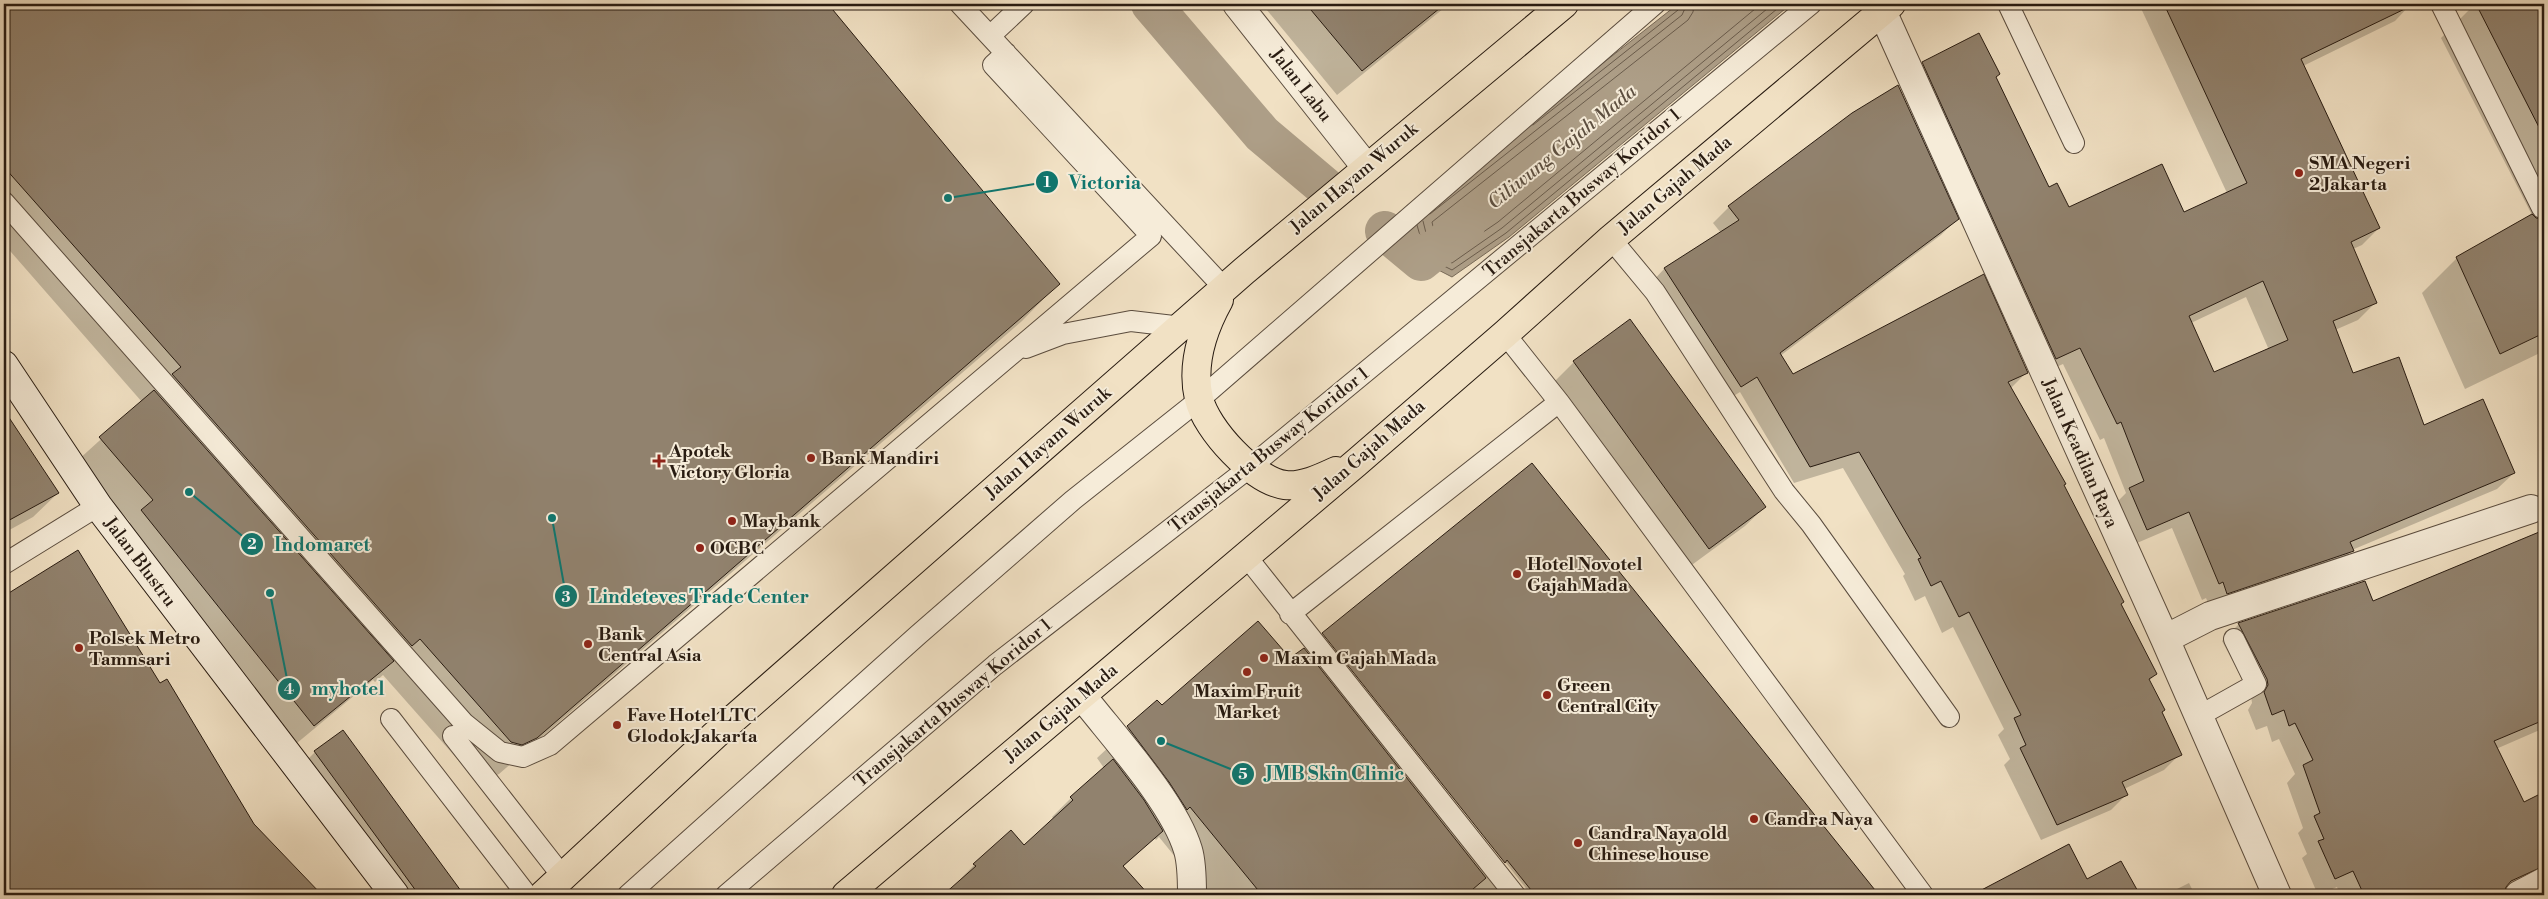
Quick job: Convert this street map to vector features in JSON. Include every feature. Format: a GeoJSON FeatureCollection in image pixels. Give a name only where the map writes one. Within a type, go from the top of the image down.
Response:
{"type":"FeatureCollection","features":[{"type":"Feature","properties":{"kind":"main road","name":"Jalan Hayam Wuruk"},"geometry":{"type":"LineString","coordinates":[[543,895],[715,734],[1366,167],[1564,4]]}},
{"type":"Feature","properties":{"kind":"main road","name":"Jalan Gajah Mada"},"geometry":{"type":"LineString","coordinates":[[846,895],[1356,463],[1505,334],[1610,239],[1886,8]]}},
{"type":"Feature","properties":{"kind":"main road"},"geometry":{"type":"LineString","coordinates":[[1225,289],[1204,332],[1197,363],[1199,400],[1219,437],[1250,468],[1261,476],[1285,485],[1320,478],[1356,463]]}},
{"type":"Feature","properties":{"kind":"street","name":"Jalan Labu"},"geometry":{"type":"LineString","coordinates":[[1236,4],[1366,167]]}},
{"type":"Feature","properties":{"kind":"street","name":"Jalan Keadilan Raya"},"geometry":{"type":"LineString","coordinates":[[1886,8],[2277,895]]}},
{"type":"Feature","properties":{"kind":"street","name":"Jalan Blustru"},"geometry":{"type":"LineString","coordinates":[[4,365],[98,506],[395,895]]}},
{"type":"Feature","properties":{"kind":"street"},"geometry":{"type":"LineString","coordinates":[[2165,639],[2210,616],[2531,509]]}},
{"type":"Feature","properties":{"kind":"street"},"geometry":{"type":"LineString","coordinates":[[1082,696],[1158,794],[1170,813],[1188,850],[1192,895]]}},
{"type":"Feature","properties":{"kind":"street"},"geometry":{"type":"LineString","coordinates":[[2519,895],[2544,882]]}},
{"type":"Feature","properties":{"kind":"lane"},"geometry":{"type":"LineString","coordinates":[[960,4],[1225,289]]}},
{"type":"Feature","properties":{"kind":"lane"},"geometry":{"type":"LineString","coordinates":[[628,895],[918,635],[1066,506],[1199,400],[1655,4]]}},
{"type":"Feature","properties":{"kind":"lane","name":"Transjakarta Busway Koridor 1"},"geometry":{"type":"LineString","coordinates":[[726,895],[995,665],[1250,468],[1811,4]]}},
{"type":"Feature","properties":{"kind":"lane"},"geometry":{"type":"LineString","coordinates":[[2008,4],[2074,143]]}},
{"type":"Feature","properties":{"kind":"lane"},"geometry":{"type":"LineString","coordinates":[[2441,4],[2542,208]]}},
{"type":"Feature","properties":{"kind":"lane"},"geometry":{"type":"LineString","coordinates":[[990,36],[1019,8]]}},
{"type":"Feature","properties":{"kind":"lane"},"geometry":{"type":"LineString","coordinates":[[459,729],[500,752],[523,757],[550,745],[1151,236],[993,65],[1006,53]]}},
{"type":"Feature","properties":{"kind":"lane"},"geometry":{"type":"LineString","coordinates":[[4,202],[459,729],[563,877]]}},
{"type":"Feature","properties":{"kind":"lane"},"geometry":{"type":"LineString","coordinates":[[1610,239],[1655,292],[1784,491],[1811,524],[1950,717]]}},
{"type":"Feature","properties":{"kind":"lane"},"geometry":{"type":"LineString","coordinates":[[1013,352],[1063,334],[1131,321],[1182,327]]}},
{"type":"Feature","properties":{"kind":"lane"},"geometry":{"type":"LineString","coordinates":[[1505,334],[1559,402],[1923,895]]}},
{"type":"Feature","properties":{"kind":"lane"},"geometry":{"type":"LineString","coordinates":[[1290,614],[1559,402]]}},
{"type":"Feature","properties":{"kind":"lane"},"geometry":{"type":"LineString","coordinates":[[4,564],[98,506]]}},
{"type":"Feature","properties":{"kind":"lane"},"geometry":{"type":"LineString","coordinates":[[1246,556],[1290,614],[1515,895]]}},
{"type":"Feature","properties":{"kind":"lane"},"geometry":{"type":"LineString","coordinates":[[2199,716],[2256,684],[2234,639]]}},
{"type":"Feature","properties":{"kind":"lane"},"geometry":{"type":"LineString","coordinates":[[391,719],[527,895]]}},
{"type":"Feature","properties":{"kind":"water"},"geometry":{"type":"Polygon","coordinates":[[[1678,4],[1791,4],[1509,237],[1452,277],[1421,261],[1409,216],[1678,4]]]}},
{"type":"Feature","properties":{"kind":"building"},"geometry":{"type":"Polygon","coordinates":[[[4,4],[828,4],[1060,284],[537,738],[522,745],[511,742],[420,639],[412,646],[172,374],[181,367],[4,167],[4,4]]]}},
{"type":"Feature","properties":{"kind":"building"},"geometry":{"type":"Polygon","coordinates":[[[1306,4],[1445,4],[1362,71],[1306,4]]]}},
{"type":"Feature","properties":{"kind":"building"},"geometry":{"type":"Polygon","coordinates":[[[2164,4],[2415,4],[2301,59],[2380,228],[2351,242],[2377,303],[2333,321],[2353,373],[2399,357],[2424,425],[2483,399],[2515,473],[2350,542],[2354,551],[2227,594],[2223,582],[2219,584],[2189,512],[2147,530],[2129,488],[2144,481],[2121,422],[2117,424],[2080,348],[2056,359],[1922,62],[1979,33],[2000,74],[1996,77],[2049,187],[2057,183],[2069,207],[2162,164],[2184,212],[2247,183],[2164,4]],[[2263,281],[2189,316],[2214,372],[2288,340],[2263,281]]]}},
{"type":"Feature","properties":{"kind":"building"},"geometry":{"type":"Polygon","coordinates":[[[2476,4],[2544,4],[2544,137],[2476,4]]]}},
{"type":"Feature","properties":{"kind":"building"},"geometry":{"type":"Polygon","coordinates":[[[1898,85],[1959,219],[1780,353],[1793,374],[1984,274],[2028,373],[2008,382],[2066,484],[2064,485],[2124,602],[2121,604],[2157,674],[2149,679],[2165,710],[2162,712],[2182,755],[2122,782],[2128,795],[2057,825],[2020,748],[2026,745],[2014,718],[2021,715],[1969,612],[1959,617],[1941,581],[1931,586],[1918,559],[1921,558],[1859,452],[1810,467],[1757,377],[1741,387],[1664,268],[1739,220],[1728,206],[1852,113],[1898,85]]]}},
{"type":"Feature","properties":{"kind":"building"},"geometry":{"type":"Polygon","coordinates":[[[2532,214],[2536,218],[2544,219],[2544,333],[2500,354],[2456,257],[2532,214]]]}},
{"type":"Feature","properties":{"kind":"building"},"geometry":{"type":"Polygon","coordinates":[[[1630,319],[1766,507],[1709,549],[1573,361],[1630,319]]]}},
{"type":"Feature","properties":{"kind":"building"},"geometry":{"type":"Polygon","coordinates":[[[154,390],[394,661],[314,726],[141,510],[153,500],[99,437],[154,390]]]}},
{"type":"Feature","properties":{"kind":"building"},"geometry":{"type":"Polygon","coordinates":[[[4,410],[59,493],[4,523],[4,410]]]}},
{"type":"Feature","properties":{"kind":"building","name":"Green Central City"},"geometry":{"type":"Polygon","coordinates":[[[1532,463],[1879,895],[1535,895],[1507,860],[1505,863],[1322,633],[1532,463]]]}},
{"type":"Feature","properties":{"kind":"building"},"geometry":{"type":"Polygon","coordinates":[[[2544,530],[2544,720],[2494,741],[2524,802],[2544,792],[2544,866],[2511,881],[2506,887],[2504,895],[2364,895],[2353,871],[2335,879],[2318,841],[2324,839],[2314,816],[2320,813],[2303,765],[2313,760],[2295,723],[2289,726],[2284,710],[2272,715],[2264,692],[2268,685],[2267,679],[2238,623],[2365,581],[2373,601],[2544,530]]]}},
{"type":"Feature","properties":{"kind":"building"},"geometry":{"type":"Polygon","coordinates":[[[78,550],[160,683],[167,679],[254,824],[322,895],[4,895],[4,596],[78,550]]]}},
{"type":"Feature","properties":{"kind":"building"},"geometry":{"type":"Polygon","coordinates":[[[1258,621],[1290,658],[1304,648],[1486,878],[1466,895],[1262,895],[1190,807],[1187,810],[1169,782],[1127,726],[1157,700],[1162,705],[1258,621]]]}},
{"type":"Feature","properties":{"kind":"building"},"geometry":{"type":"Polygon","coordinates":[[[343,730],[464,895],[419,895],[314,751],[343,730]]]}},
{"type":"Feature","properties":{"kind":"building"},"geometry":{"type":"Polygon","coordinates":[[[1113,759],[1144,800],[1163,831],[1123,866],[1149,895],[943,895],[976,866],[973,864],[1011,830],[1024,845],[1073,800],[1070,797],[1113,759]]]}},
{"type":"Feature","properties":{"kind":"building"},"geometry":{"type":"Polygon","coordinates":[[[2069,844],[2087,879],[2121,861],[2140,895],[1972,895],[2069,844]]]}},
{"type":"Feature","properties":{"kind":"waterway","name":"Ciliwung Gajah Mada"},"geometry":{"type":"LineString","coordinates":[[1151,4],[1262,134],[1326,188]]}},
{"type":"Feature","properties":{"kind":"waterway","name":"Ciliwung Gajah Mada"},"geometry":{"type":"LineString","coordinates":[[1385,231],[1421,261],[1465,226]]}},
{"type":"Feature","properties":{"kind":"place","name":"SMA Negeri 2 Jakarta"},"geometry":{"type":"Point","coordinates":[2299,173]}},
{"type":"Feature","properties":{"kind":"place","name":"Victoria"},"geometry":{"type":"Point","coordinates":[948,198]}},
{"type":"Feature","properties":{"kind":"place","name":"Bank Mandiri"},"geometry":{"type":"Point","coordinates":[811,458]}},
{"type":"Feature","properties":{"kind":"place","name":"Apotek Victory Gloria"},"geometry":{"type":"Point","coordinates":[659,461]}},
{"type":"Feature","properties":{"kind":"place","name":"Indomaret"},"geometry":{"type":"Point","coordinates":[189,492]}},
{"type":"Feature","properties":{"kind":"place","name":"Lindeteves Trade Center"},"geometry":{"type":"Point","coordinates":[552,518]}},
{"type":"Feature","properties":{"kind":"place","name":"Maybank"},"geometry":{"type":"Point","coordinates":[732,521]}},
{"type":"Feature","properties":{"kind":"place","name":"OCBC"},"geometry":{"type":"Point","coordinates":[700,548]}},
{"type":"Feature","properties":{"kind":"place","name":"Hotel Novotel Gajah Mada"},"geometry":{"type":"Point","coordinates":[1517,574]}},
{"type":"Feature","properties":{"kind":"place","name":"myhotel"},"geometry":{"type":"Point","coordinates":[270,593]}},
{"type":"Feature","properties":{"kind":"place","name":"Bank Central Asia"},"geometry":{"type":"Point","coordinates":[588,644]}},
{"type":"Feature","properties":{"kind":"place","name":"Polsek Metro Tamnsari"},"geometry":{"type":"Point","coordinates":[79,648]}},
{"type":"Feature","properties":{"kind":"place","name":"Maxim Gajah Mada"},"geometry":{"type":"Point","coordinates":[1264,658]}},
{"type":"Feature","properties":{"kind":"place","name":"Maxim Fruit Market"},"geometry":{"type":"Point","coordinates":[1247,672]}},
{"type":"Feature","properties":{"kind":"place","name":"Green Central City"},"geometry":{"type":"Point","coordinates":[1547,695]}},
{"type":"Feature","properties":{"kind":"place","name":"Fave Hotel LTC Glodok Jakarta"},"geometry":{"type":"Point","coordinates":[617,725]}},
{"type":"Feature","properties":{"kind":"place","name":"JMB Skin Clinic"},"geometry":{"type":"Point","coordinates":[1161,741]}},
{"type":"Feature","properties":{"kind":"place","name":"Candra Naya"},"geometry":{"type":"Point","coordinates":[1754,819]}},
{"type":"Feature","properties":{"kind":"place","name":"Candra Naya old Chinese house"},"geometry":{"type":"Point","coordinates":[1578,843]}}]}
